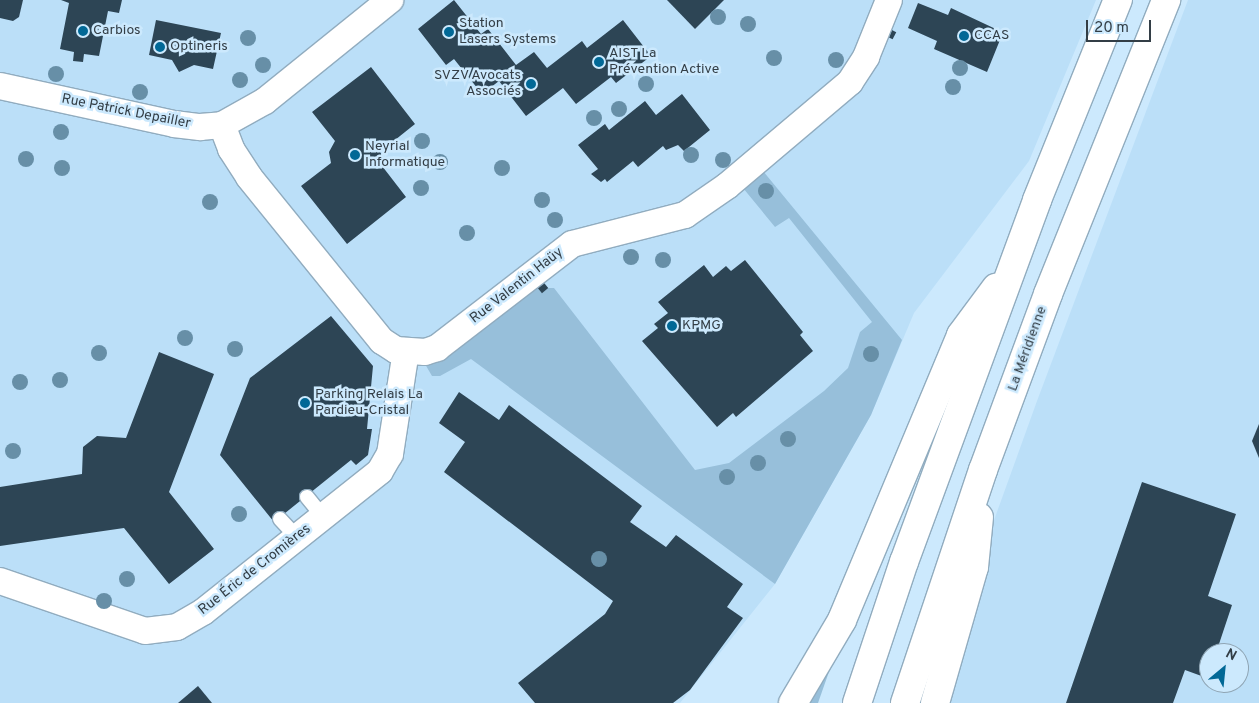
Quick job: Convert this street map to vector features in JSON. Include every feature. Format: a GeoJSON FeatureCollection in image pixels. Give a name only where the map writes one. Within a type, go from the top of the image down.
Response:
{"type":"FeatureCollection","features":[{"type":"Feature","properties":{"kind":"highway"},"geometry":{"type":"LineString","coordinates":[[857,703],[904,562],[1014,263],[1118,0]]}},
{"type":"Feature","properties":{"kind":"highway","name":"La Méridienne"},"geometry":{"type":"LineString","coordinates":[[905,703],[983,470],[1048,294],[1166,0]]}},
{"type":"Feature","properties":{"kind":"highway"},"geometry":{"type":"LineString","coordinates":[[793,703],[842,620],[962,335],[1014,263]]}},
{"type":"Feature","properties":{"kind":"highway"},"geometry":{"type":"LineString","coordinates":[[934,703],[974,567],[983,470]]}},
{"type":"Feature","properties":{"kind":"street","name":"Rue Patrick Depailler"},"geometry":{"type":"LineString","coordinates":[[0,86],[174,124],[200,127],[222,125],[265,101],[390,0]]}},
{"type":"Feature","properties":{"kind":"street","name":"Rue Valentin Haüy"},"geometry":{"type":"LineString","coordinates":[[222,125],[231,149],[249,177],[382,341],[396,350],[424,352],[437,348],[572,244],[685,215],[727,186],[850,82],[866,57],[889,0]]}},
{"type":"Feature","properties":{"kind":"street","name":"Rue Éric de Cromières"},"geometry":{"type":"LineString","coordinates":[[0,581],[145,631],[177,627],[203,612],[298,538],[380,470],[390,454],[406,351]]}},
{"type":"Feature","properties":{"kind":"lane"},"geometry":{"type":"LineString","coordinates":[[306,497],[323,517]]}},
{"type":"Feature","properties":{"kind":"lane"},"geometry":{"type":"LineString","coordinates":[[280,518],[298,538]]}},
{"type":"Feature","properties":{"kind":"shaded area"},"geometry":{"type":"Polygon","coordinates":[[[0,0],[1096,0],[1029,161],[914,313],[871,415],[775,584],[680,703],[0,703],[0,0]]]}},
{"type":"Feature","properties":{"kind":"shaded area"},"geometry":{"type":"Polygon","coordinates":[[[1188,0],[1259,0],[1259,703],[934,703],[971,584],[1037,401],[1188,0]]]}},
{"type":"Feature","properties":{"kind":"shaded area"},"geometry":{"type":"Polygon","coordinates":[[[763,171],[902,340],[871,415],[775,584],[471,359],[440,376],[432,376],[425,364],[540,278],[548,288],[554,288],[695,470],[729,463],[824,391],[848,368],[860,332],[872,322],[789,218],[775,227],[743,188],[763,171]]]}},
{"type":"Feature","properties":{"kind":"shaded area"},"geometry":{"type":"Polygon","coordinates":[[[831,666],[818,703],[807,703],[831,666]]]}},
{"type":"Feature","properties":{"kind":"building"},"geometry":{"type":"Polygon","coordinates":[[[0,0],[23,0],[19,17],[13,21],[0,18],[0,0]]]}},
{"type":"Feature","properties":{"kind":"building","name":"Carbios"},"geometry":{"type":"Polygon","coordinates":[[[61,0],[122,0],[119,13],[108,11],[99,56],[84,54],[83,62],[73,61],[74,52],[60,49],[69,3],[61,0]]]}},
{"type":"Feature","properties":{"kind":"building"},"geometry":{"type":"Polygon","coordinates":[[[454,0],[481,34],[488,29],[516,65],[534,52],[547,68],[582,41],[587,48],[623,20],[651,56],[616,83],[611,77],[576,104],[563,88],[526,116],[499,81],[482,94],[454,59],[446,65],[418,29],[454,0]]]}},
{"type":"Feature","properties":{"kind":"building"},"geometry":{"type":"Polygon","coordinates":[[[667,0],[724,0],[695,29],[667,0]]]}},
{"type":"Feature","properties":{"kind":"building","name":"CCAS"},"geometry":{"type":"Polygon","coordinates":[[[918,3],[948,15],[951,8],[1000,31],[1004,30],[987,72],[934,49],[937,41],[908,28],[918,3]]]}},
{"type":"Feature","properties":{"kind":"building"},"geometry":{"type":"Polygon","coordinates":[[[156,20],[221,33],[213,69],[194,65],[179,72],[172,60],[149,55],[156,20]]]}},
{"type":"Feature","properties":{"kind":"building"},"geometry":{"type":"Polygon","coordinates":[[[890,29],[896,32],[893,39],[886,36],[890,29]]]}},
{"type":"Feature","properties":{"kind":"building","name":"Neyrial Informatique"},"geometry":{"type":"Polygon","coordinates":[[[371,67],[415,124],[380,152],[384,158],[379,162],[406,197],[347,244],[301,186],[331,163],[329,152],[335,141],[312,112],[371,67]]]}},
{"type":"Feature","properties":{"kind":"building"},"geometry":{"type":"Polygon","coordinates":[[[682,94],[710,130],[684,151],[678,145],[666,150],[663,146],[638,167],[633,161],[607,182],[605,179],[601,182],[591,174],[598,169],[578,145],[605,124],[609,130],[645,101],[656,115],[682,94]]]}},
{"type":"Feature","properties":{"kind":"building"},"geometry":{"type":"Polygon","coordinates":[[[745,260],[803,332],[800,335],[813,351],[736,417],[733,413],[717,427],[642,341],[658,328],[654,324],[668,313],[658,302],[704,265],[713,277],[726,266],[731,271],[745,260]]]}},
{"type":"Feature","properties":{"kind":"building"},"geometry":{"type":"Polygon","coordinates":[[[540,278],[548,288],[542,293],[534,283],[540,278]]]}},
{"type":"Feature","properties":{"kind":"building","name":"Parking Relais La Pardieu-Cristal"},"geometry":{"type":"Polygon","coordinates":[[[331,316],[373,366],[367,429],[372,429],[368,455],[356,465],[351,460],[274,522],[220,455],[250,378],[331,316]]]}},
{"type":"Feature","properties":{"kind":"building"},"geometry":{"type":"Polygon","coordinates":[[[159,352],[214,374],[169,492],[214,549],[169,584],[124,528],[0,546],[0,487],[82,474],[83,447],[97,436],[126,438],[159,352]]]}},
{"type":"Feature","properties":{"kind":"building"},"geometry":{"type":"Polygon","coordinates":[[[459,392],[499,420],[509,405],[642,506],[630,522],[666,547],[676,535],[743,584],[727,607],[743,618],[690,690],[673,703],[535,703],[518,683],[605,614],[613,601],[444,472],[465,442],[439,423],[459,392]]]}},
{"type":"Feature","properties":{"kind":"building"},"geometry":{"type":"Polygon","coordinates":[[[1259,424],[1259,458],[1252,441],[1259,424]]]}},
{"type":"Feature","properties":{"kind":"building"},"geometry":{"type":"Polygon","coordinates":[[[1142,482],[1236,514],[1208,596],[1232,605],[1219,643],[1199,643],[1199,675],[1185,670],[1173,703],[1066,703],[1142,482]]]}},
{"type":"Feature","properties":{"kind":"building"},"geometry":{"type":"Polygon","coordinates":[[[198,686],[212,703],[178,703],[198,686]]]}},
{"type":"Feature","properties":{"kind":"place","name":"Carbios"},"geometry":{"type":"Point","coordinates":[83,31]}},
{"type":"Feature","properties":{"kind":"place","name":"Station Lasers Systems"},"geometry":{"type":"Point","coordinates":[449,32]}},
{"type":"Feature","properties":{"kind":"place","name":"CCAS"},"geometry":{"type":"Point","coordinates":[964,36]}},
{"type":"Feature","properties":{"kind":"place","name":"Optineris"},"geometry":{"type":"Point","coordinates":[160,47]}},
{"type":"Feature","properties":{"kind":"place","name":"AIST La Prévention Active"},"geometry":{"type":"Point","coordinates":[599,62]}},
{"type":"Feature","properties":{"kind":"place","name":"SVZV Avocats Associés"},"geometry":{"type":"Point","coordinates":[531,84]}},
{"type":"Feature","properties":{"kind":"place","name":"Neyrial Informatique"},"geometry":{"type":"Point","coordinates":[355,155]}},
{"type":"Feature","properties":{"kind":"place","name":"KPMG"},"geometry":{"type":"Point","coordinates":[672,326]}},
{"type":"Feature","properties":{"kind":"place","name":"Parking Relais La Pardieu-Cristal"},"geometry":{"type":"Point","coordinates":[305,403]}}]}
